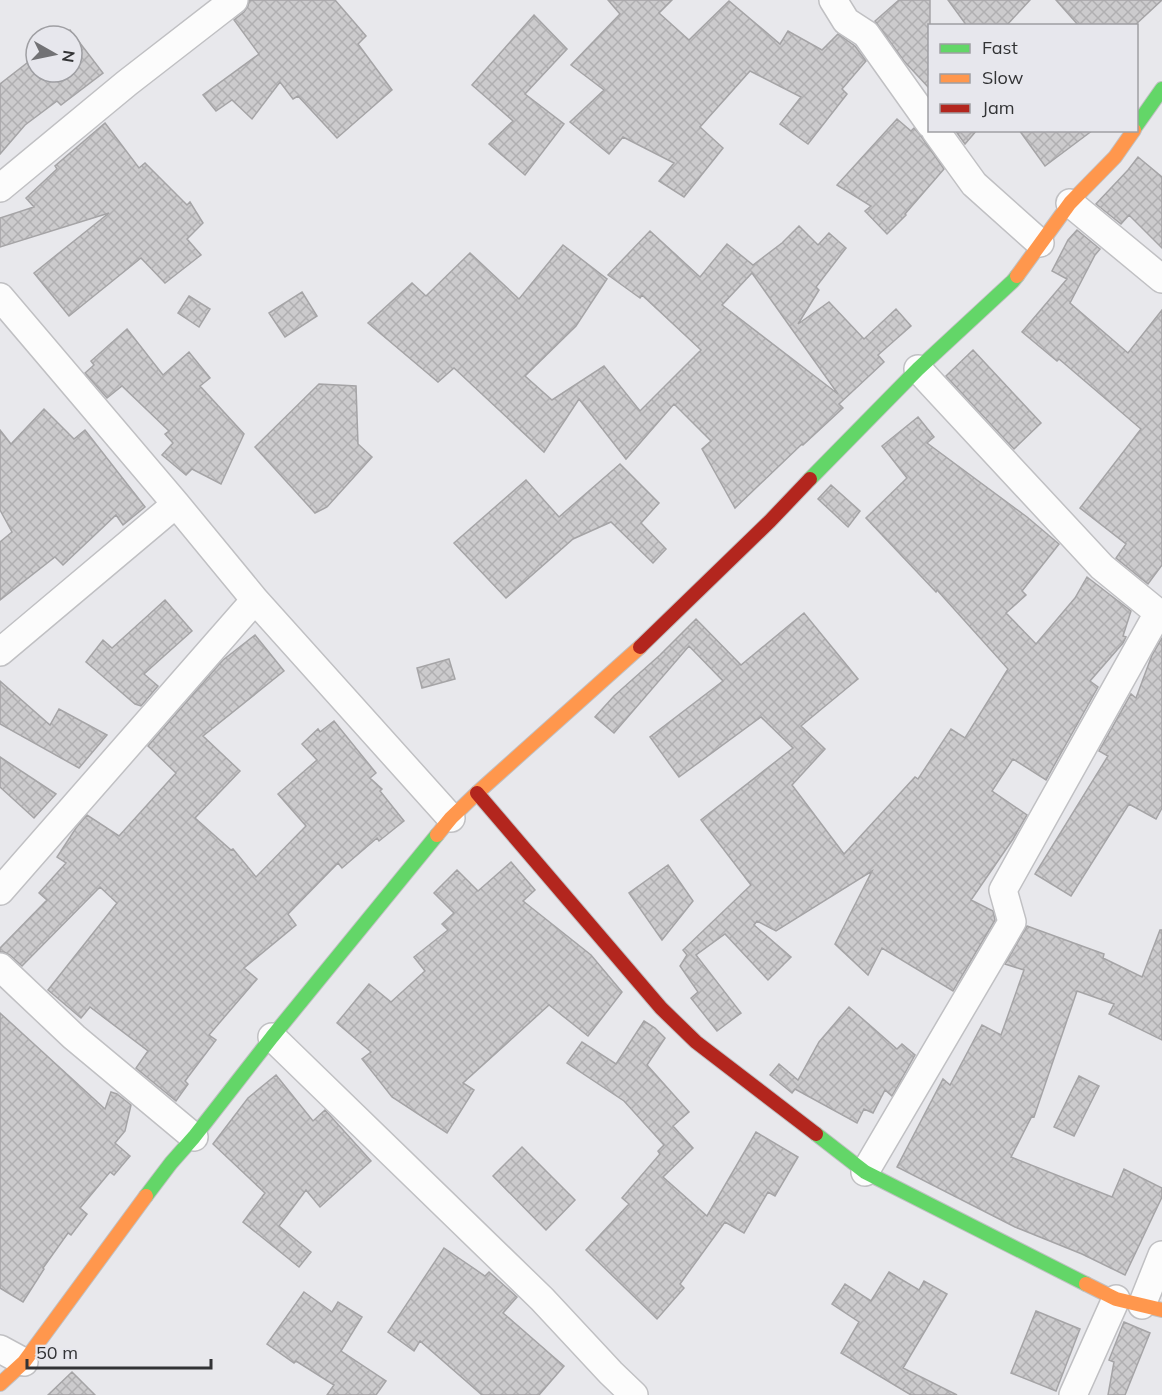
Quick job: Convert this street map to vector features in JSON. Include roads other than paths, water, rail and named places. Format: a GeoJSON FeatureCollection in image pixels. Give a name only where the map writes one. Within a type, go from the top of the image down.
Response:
{"type":"FeatureCollection","features":[{"type":"Feature","properties":{"kind":"street"},"geometry":{"type":"LineString","coordinates":[[0,188],[127,82],[234,0]]}},
{"type":"Feature","properties":{"kind":"street"},"geometry":{"type":"LineString","coordinates":[[833,0],[846,21],[866,34],[928,121]]}},
{"type":"Feature","properties":{"kind":"street"},"geometry":{"type":"LineString","coordinates":[[1138,125],[1162,89]]}},
{"type":"Feature","properties":{"kind":"street"},"geometry":{"type":"LineString","coordinates":[[936,132],[974,183],[1040,243]]}},
{"type":"Feature","properties":{"kind":"street"},"geometry":{"type":"LineString","coordinates":[[0,1383],[24,1362],[171,1163],[451,818],[647,641],[770,521],[918,369],[1013,281],[1070,203],[1115,157],[1133,132]]}},
{"type":"Feature","properties":{"kind":"street"},"geometry":{"type":"LineString","coordinates":[[1070,203],[1162,279]]}},
{"type":"Feature","properties":{"kind":"street"},"geometry":{"type":"LineString","coordinates":[[0,297],[255,600],[451,818]]}},
{"type":"Feature","properties":{"kind":"street"},"geometry":{"type":"LineString","coordinates":[[865,1172],[1012,922],[1003,890],[1160,615],[1102,567],[918,369]]}},
{"type":"Feature","properties":{"kind":"street"},"geometry":{"type":"LineString","coordinates":[[0,652],[176,504]]}},
{"type":"Feature","properties":{"kind":"street"},"geometry":{"type":"LineString","coordinates":[[0,891],[255,600]]}},
{"type":"Feature","properties":{"kind":"street"},"geometry":{"type":"LineString","coordinates":[[477,793],[653,999],[696,1042],[865,1172],[1116,1299],[1152,1308],[1162,1255]]}},
{"type":"Feature","properties":{"kind":"street"},"geometry":{"type":"LineString","coordinates":[[0,967],[74,1037],[194,1137]]}},
{"type":"Feature","properties":{"kind":"street"},"geometry":{"type":"LineString","coordinates":[[272,1037],[542,1299],[634,1395]]}},
{"type":"Feature","properties":{"kind":"street"},"geometry":{"type":"LineString","coordinates":[[1072,1395],[1116,1299]]}},
{"type":"Feature","properties":{"kind":"street"},"geometry":{"type":"LineString","coordinates":[[0,1349],[24,1362]]}}]}
